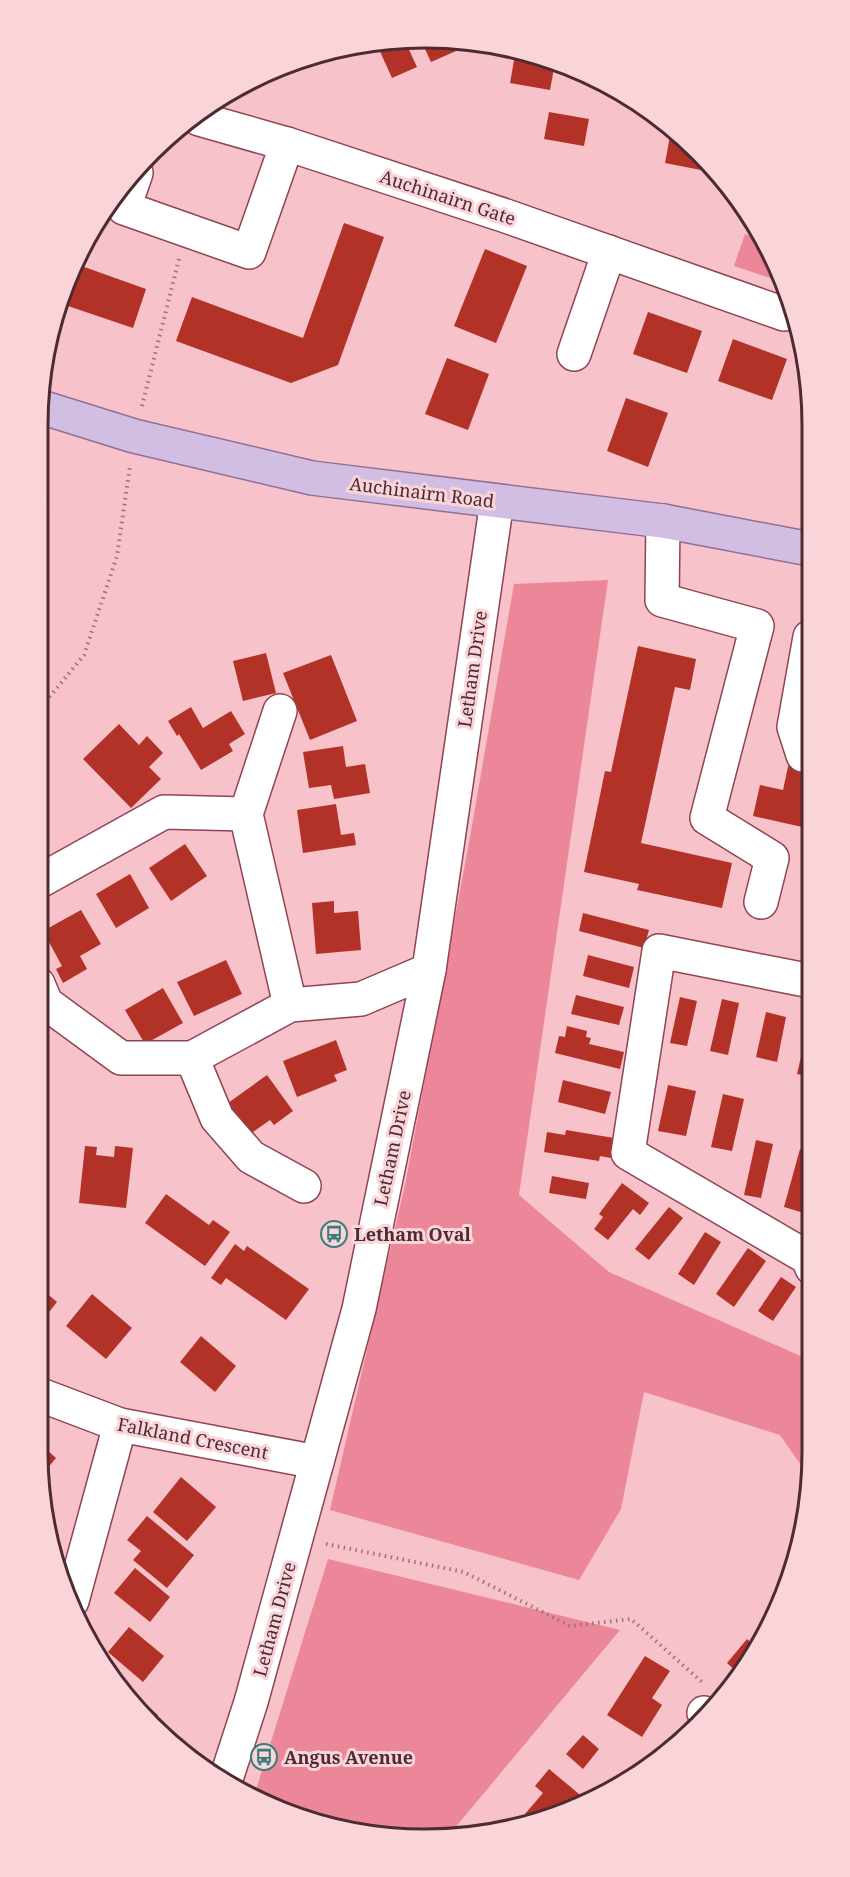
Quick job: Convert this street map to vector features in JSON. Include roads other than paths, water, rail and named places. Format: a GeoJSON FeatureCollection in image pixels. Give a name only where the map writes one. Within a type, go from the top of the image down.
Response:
{"type":"FeatureCollection","features":[{"type":"Feature","properties":{"kind":"main road","name":"Auchinairn Road"},"geometry":{"type":"LineString","coordinates":[[49,409],[134,436],[312,478],[663,521],[802,547]]}},
{"type":"Feature","properties":{"kind":"street","name":"Auchinairn Gate"},"geometry":{"type":"LineString","coordinates":[[204,120],[286,144],[506,216],[784,314]]}},
{"type":"Feature","properties":{"kind":"street"},"geometry":{"type":"LineString","coordinates":[[130,190],[124,208],[249,252],[286,144]]}},
{"type":"Feature","properties":{"kind":"street"},"geometry":{"type":"LineString","coordinates":[[574,354],[609,252]]}},
{"type":"Feature","properties":{"kind":"street","name":"Letham Drive"},"geometry":{"type":"LineString","coordinates":[[228,1773],[251,1702],[359,1309],[429,970],[497,501]]}},
{"type":"Feature","properties":{"kind":"street"},"geometry":{"type":"LineString","coordinates":[[663,521],[662,600],[757,626],[707,818],[772,858],[761,902]]}},
{"type":"Feature","properties":{"kind":"street"},"geometry":{"type":"LineString","coordinates":[[802,682],[794,727],[802,752]]}},
{"type":"Feature","properties":{"kind":"street"},"geometry":{"type":"LineString","coordinates":[[280,711],[246,814],[290,1005]]}},
{"type":"Feature","properties":{"kind":"street"},"geometry":{"type":"LineString","coordinates":[[48,876],[164,812],[246,814]]}},
{"type":"Feature","properties":{"kind":"street"},"geometry":{"type":"LineString","coordinates":[[802,979],[659,951],[628,1153],[802,1254]]}},
{"type":"Feature","properties":{"kind":"street"},"geometry":{"type":"LineString","coordinates":[[48,1004],[121,1058],[192,1058],[290,1005],[361,999],[429,970]]}},
{"type":"Feature","properties":{"kind":"street"},"geometry":{"type":"LineString","coordinates":[[192,1058],[217,1118],[251,1157],[304,1186]]}},
{"type":"Feature","properties":{"kind":"street","name":"Falkland Crescent"},"geometry":{"type":"LineString","coordinates":[[48,1398],[120,1425],[317,1462]]}},
{"type":"Feature","properties":{"kind":"street"},"geometry":{"type":"LineString","coordinates":[[75,1591],[120,1425]]}},
{"type":"Feature","properties":{"kind":"place","name":"Letham Oval"},"geometry":{"type":"Point","coordinates":[334,1234]}},
{"type":"Feature","properties":{"kind":"place","name":"Angus Avenue"},"geometry":{"type":"Point","coordinates":[264,1757]}}]}
